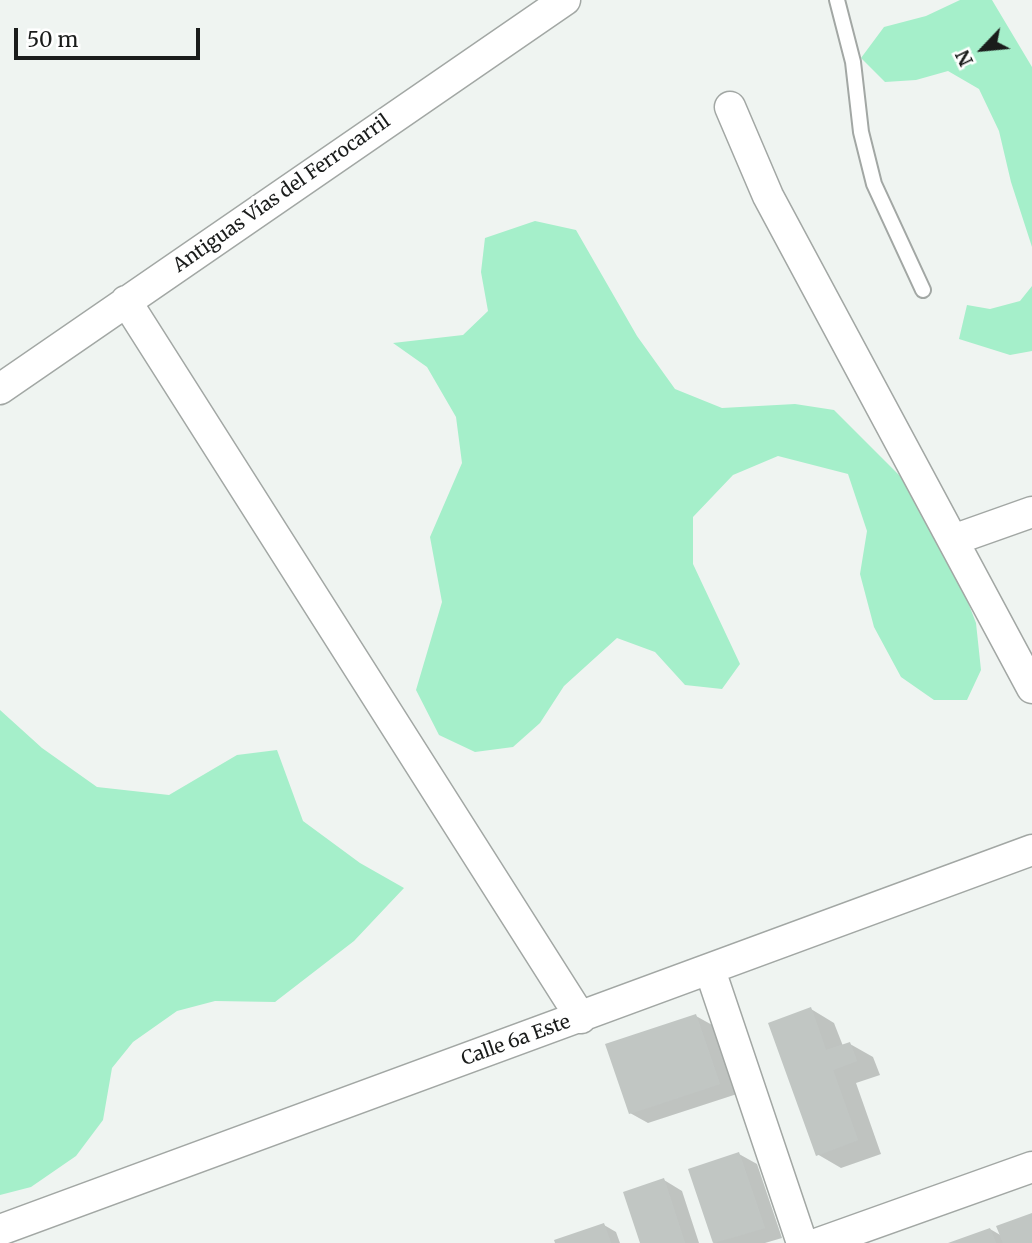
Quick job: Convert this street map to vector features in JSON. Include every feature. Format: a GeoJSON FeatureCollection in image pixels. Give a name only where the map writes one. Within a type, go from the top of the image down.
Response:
{"type":"FeatureCollection","features":[{"type":"Feature","properties":{"kind":"street","name":"Antiguas Vías del Ferrocarril"},"geometry":{"type":"LineString","coordinates":[[0,389],[565,0]]}},
{"type":"Feature","properties":{"kind":"street"},"geometry":{"type":"LineString","coordinates":[[730,107],[768,196],[1032,688]]}},
{"type":"Feature","properties":{"kind":"street"},"geometry":{"type":"LineString","coordinates":[[126,301],[581,1018]]}},
{"type":"Feature","properties":{"kind":"street"},"geometry":{"type":"LineString","coordinates":[[953,540],[1032,512]]}},
{"type":"Feature","properties":{"kind":"street","name":"Calle 6a Este"},"geometry":{"type":"LineString","coordinates":[[0,1230],[1032,850]]}},
{"type":"Feature","properties":{"kind":"street"},"geometry":{"type":"LineString","coordinates":[[710,970],[802,1243]]}},
{"type":"Feature","properties":{"kind":"street"},"geometry":{"type":"LineString","coordinates":[[819,1243],[1032,1167]]}},
{"type":"Feature","properties":{"kind":"lane"},"geometry":{"type":"LineString","coordinates":[[837,0],[853,62],[861,132],[874,184],[923,290]]}},
{"type":"Feature","properties":{"kind":"green space"},"geometry":{"type":"Polygon","coordinates":[[[960,0],[992,0],[1032,67],[1032,247],[1011,182],[999,131],[979,89],[948,71],[916,80],[885,82],[861,58],[884,27],[926,16],[960,0]]]}},
{"type":"Feature","properties":{"kind":"green space"},"geometry":{"type":"Polygon","coordinates":[[[535,221],[576,230],[637,336],[675,389],[722,408],[795,404],[834,410],[906,482],[954,566],[976,623],[981,670],[967,700],[934,700],[901,677],[874,627],[860,574],[867,531],[848,474],[778,456],[733,475],[693,517],[693,564],[740,664],[722,689],[685,685],[655,652],[617,638],[564,686],[540,723],[513,747],[475,752],[439,735],[416,690],[442,602],[430,537],[462,463],[456,417],[427,367],[393,343],[463,335],[488,311],[481,272],[485,238],[535,221]]]}},
{"type":"Feature","properties":{"kind":"green space"},"geometry":{"type":"Polygon","coordinates":[[[1032,286],[1032,351],[1010,355],[959,339],[967,305],[990,309],[1020,301],[1032,286]]]}},
{"type":"Feature","properties":{"kind":"green space"},"geometry":{"type":"Polygon","coordinates":[[[0,710],[42,748],[97,787],[169,795],[237,755],[277,750],[303,821],[360,863],[404,888],[354,941],[275,1002],[215,1001],[177,1011],[133,1042],[112,1068],[103,1120],[76,1156],[31,1187],[0,1195],[0,710]]]}},
{"type":"Feature","properties":{"kind":"building"},"geometry":{"type":"Polygon","coordinates":[[[811,1007],[826,1050],[850,1042],[857,1061],[833,1070],[858,1140],[816,1156],[768,1023],[811,1007]]]}},
{"type":"Feature","properties":{"kind":"building"},"geometry":{"type":"Polygon","coordinates":[[[696,1014],[720,1084],[629,1114],[605,1044],[696,1014]]]}},
{"type":"Feature","properties":{"kind":"building"},"geometry":{"type":"Polygon","coordinates":[[[739,1152],[765,1228],[713,1243],[688,1169],[739,1152]]]}},
{"type":"Feature","properties":{"kind":"building"},"geometry":{"type":"Polygon","coordinates":[[[664,1178],[685,1243],[640,1243],[623,1192],[664,1178]]]}},
{"type":"Feature","properties":{"kind":"building"},"geometry":{"type":"Polygon","coordinates":[[[1032,1213],[1032,1243],[1003,1243],[996,1226],[1032,1213]]]}},
{"type":"Feature","properties":{"kind":"building"},"geometry":{"type":"Polygon","coordinates":[[[604,1223],[611,1243],[555,1243],[554,1240],[604,1223]]]}},
{"type":"Feature","properties":{"kind":"building"},"geometry":{"type":"Polygon","coordinates":[[[990,1228],[996,1243],[948,1243],[990,1228]]]}}]}
